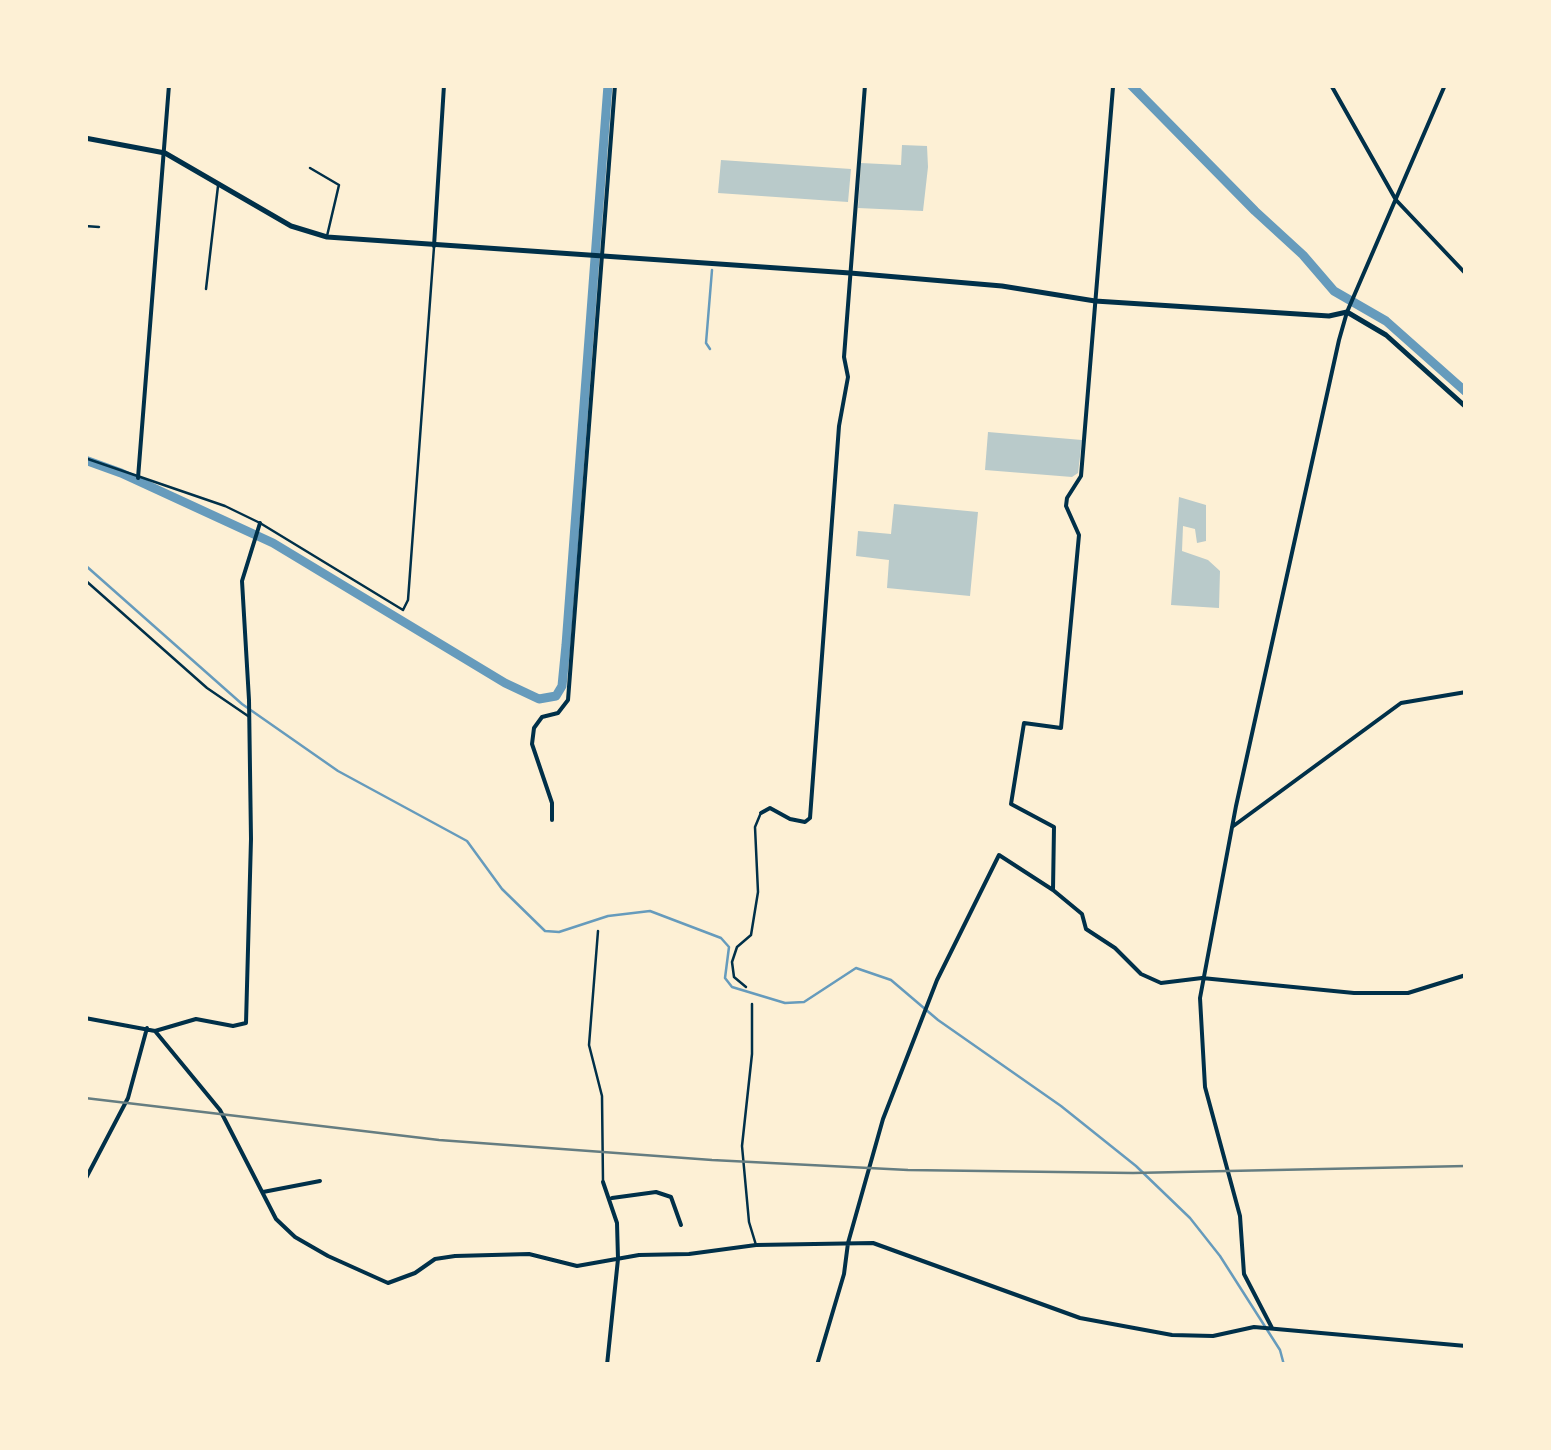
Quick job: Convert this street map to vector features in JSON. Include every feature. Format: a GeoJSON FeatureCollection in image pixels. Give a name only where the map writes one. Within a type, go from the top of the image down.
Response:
{"type":"FeatureCollection","features":[{"type":"Feature","properties":{"kind":"street"},"geometry":{"type":"LineString","coordinates":[[138,478],[169,85]]}},
{"type":"Feature","properties":{"kind":"street"},"geometry":{"type":"LineString","coordinates":[[434,246],[444,85]]}},
{"type":"Feature","properties":{"kind":"street"},"geometry":{"type":"LineString","coordinates":[[552,820],[552,803],[532,744],[534,728],[542,717],[558,713],[568,700],[614,85]]}},
{"type":"Feature","properties":{"kind":"street"},"geometry":{"type":"LineString","coordinates":[[761,813],[770,808],[790,820],[805,822],[810,818],[839,426],[848,377],[844,357],[864,85]]}},
{"type":"Feature","properties":{"kind":"street"},"geometry":{"type":"LineString","coordinates":[[1330,85],[1396,200],[1466,274]]}},
{"type":"Feature","properties":{"kind":"street"},"geometry":{"type":"LineString","coordinates":[[1272,1328],[1244,1274],[1240,1216],[1204,1087],[1202,978],[1347,312],[1445,85]]}},
{"type":"Feature","properties":{"kind":"street"},"geometry":{"type":"LineString","coordinates":[[1053,890],[1054,828],[1011,804],[1024,723],[1061,728],[1079,535],[1066,506],[1081,476],[1114,87]]}},
{"type":"Feature","properties":{"kind":"street"},"geometry":{"type":"LineString","coordinates":[[85,138],[165,153],[291,226],[326,237],[850,272],[1002,286],[1094,301],[1329,316],[1347,312],[1386,336],[1466,407]]}},
{"type":"Feature","properties":{"kind":"street"},"geometry":{"type":"LineString","coordinates":[[155,1031],[196,1019],[233,1026],[246,1023],[251,838],[242,582],[260,523]]}},
{"type":"Feature","properties":{"kind":"street"},"geometry":{"type":"LineString","coordinates":[[1232,828],[1402,704],[1466,692]]}},
{"type":"Feature","properties":{"kind":"street"},"geometry":{"type":"LineString","coordinates":[[817,1365],[884,1119],[924,1013],[1000,855],[1053,890],[1082,914],[1086,929],[1115,948],[1142,974],[1161,983],[1202,978],[1390,993],[1424,990],[1466,975]]}},
{"type":"Feature","properties":{"kind":"street"},"geometry":{"type":"LineString","coordinates":[[85,1018],[155,1031],[220,1110],[276,1219],[328,1256],[388,1283],[415,1273],[434,1259],[455,1256],[529,1254],[577,1266],[756,1245],[873,1243],[1080,1318],[1172,1334],[1213,1336],[1254,1327],[1466,1346]]}},
{"type":"Feature","properties":{"kind":"street"},"geometry":{"type":"LineString","coordinates":[[85,1180],[128,1098],[147,1028]]}},
{"type":"Feature","properties":{"kind":"street"},"geometry":{"type":"LineString","coordinates":[[262,1192],[320,1181]]}},
{"type":"Feature","properties":{"kind":"street"},"geometry":{"type":"LineString","coordinates":[[603,1182],[616,1223],[618,1259],[607,1365]]}},
{"type":"Feature","properties":{"kind":"street"},"geometry":{"type":"LineString","coordinates":[[611,1198],[656,1192],[670,1197],[681,1225]]}},
{"type":"Feature","properties":{"kind":"lane"},"geometry":{"type":"LineString","coordinates":[[310,168],[340,185],[326,237]]}},
{"type":"Feature","properties":{"kind":"lane"},"geometry":{"type":"LineString","coordinates":[[206,288],[218,184]]}},
{"type":"Feature","properties":{"kind":"lane"},"geometry":{"type":"LineString","coordinates":[[85,226],[99,227]]}},
{"type":"Feature","properties":{"kind":"lane"},"geometry":{"type":"LineString","coordinates":[[85,458],[225,506],[403,610],[409,582],[434,246]]}},
{"type":"Feature","properties":{"kind":"lane"},"geometry":{"type":"LineString","coordinates":[[85,580],[208,688],[249,715]]}},
{"type":"Feature","properties":{"kind":"lane"},"geometry":{"type":"LineString","coordinates":[[746,987],[734,977],[732,962],[737,947],[750,935],[758,892],[755,827],[761,813]]}},
{"type":"Feature","properties":{"kind":"lane"},"geometry":{"type":"LineString","coordinates":[[598,931],[588,1045],[602,1096],[603,1182]]}},
{"type":"Feature","properties":{"kind":"lane"},"geometry":{"type":"LineString","coordinates":[[752,1004],[752,1054],[742,1156],[749,1222],[756,1245]]}},
{"type":"Feature","properties":{"kind":"shaded area"},"geometry":{"type":"Polygon","coordinates":[[[902,145],[927,146],[923,211],[858,208],[861,163],[901,165],[902,145]]]}},
{"type":"Feature","properties":{"kind":"shaded area"},"geometry":{"type":"Polygon","coordinates":[[[721,160],[851,169],[848,202],[718,193],[721,160]]]}},
{"type":"Feature","properties":{"kind":"shaded area"},"geometry":{"type":"Polygon","coordinates":[[[988,432],[1082,440],[1078,473],[1072,477],[985,470],[988,432]]]}},
{"type":"Feature","properties":{"kind":"shaded area"},"geometry":{"type":"Polygon","coordinates":[[[1179,497],[1206,505],[1206,541],[1197,543],[1195,529],[1183,526],[1182,551],[1208,560],[1220,571],[1219,608],[1171,605],[1179,497]]]}},
{"type":"Feature","properties":{"kind":"shaded area"},"geometry":{"type":"Polygon","coordinates":[[[894,504],[978,512],[970,596],[887,588],[889,560],[856,556],[858,531],[891,534],[894,504]]]}},
{"type":"Feature","properties":{"kind":"waterway"},"geometry":{"type":"LineString","coordinates":[[85,460],[273,543],[505,683],[539,699],[556,696],[562,686],[566,645],[608,85]]}},
{"type":"Feature","properties":{"kind":"waterway"},"geometry":{"type":"LineString","coordinates":[[1131,85],[1303,255],[1334,291],[1386,321],[1466,392]]}},
{"type":"Feature","properties":{"kind":"waterway"},"geometry":{"type":"LineString","coordinates":[[710,349],[706,343],[712,270]]}},
{"type":"Feature","properties":{"kind":"waterway"},"geometry":{"type":"LineString","coordinates":[[85,565],[242,704],[338,771],[467,841],[502,889],[545,931],[559,932],[608,916],[650,911],[721,938],[729,947],[725,978],[732,987],[785,1003],[804,1002],[856,968],[891,980],[938,1020],[1061,1106],[1136,1166],[1190,1218],[1220,1256],[1280,1350],[1284,1365]]}},
{"type":"Feature","properties":{"kind":"railway"},"geometry":{"type":"LineString","coordinates":[[85,1098],[439,1140],[908,1170],[1133,1173],[1466,1166]]}}]}
